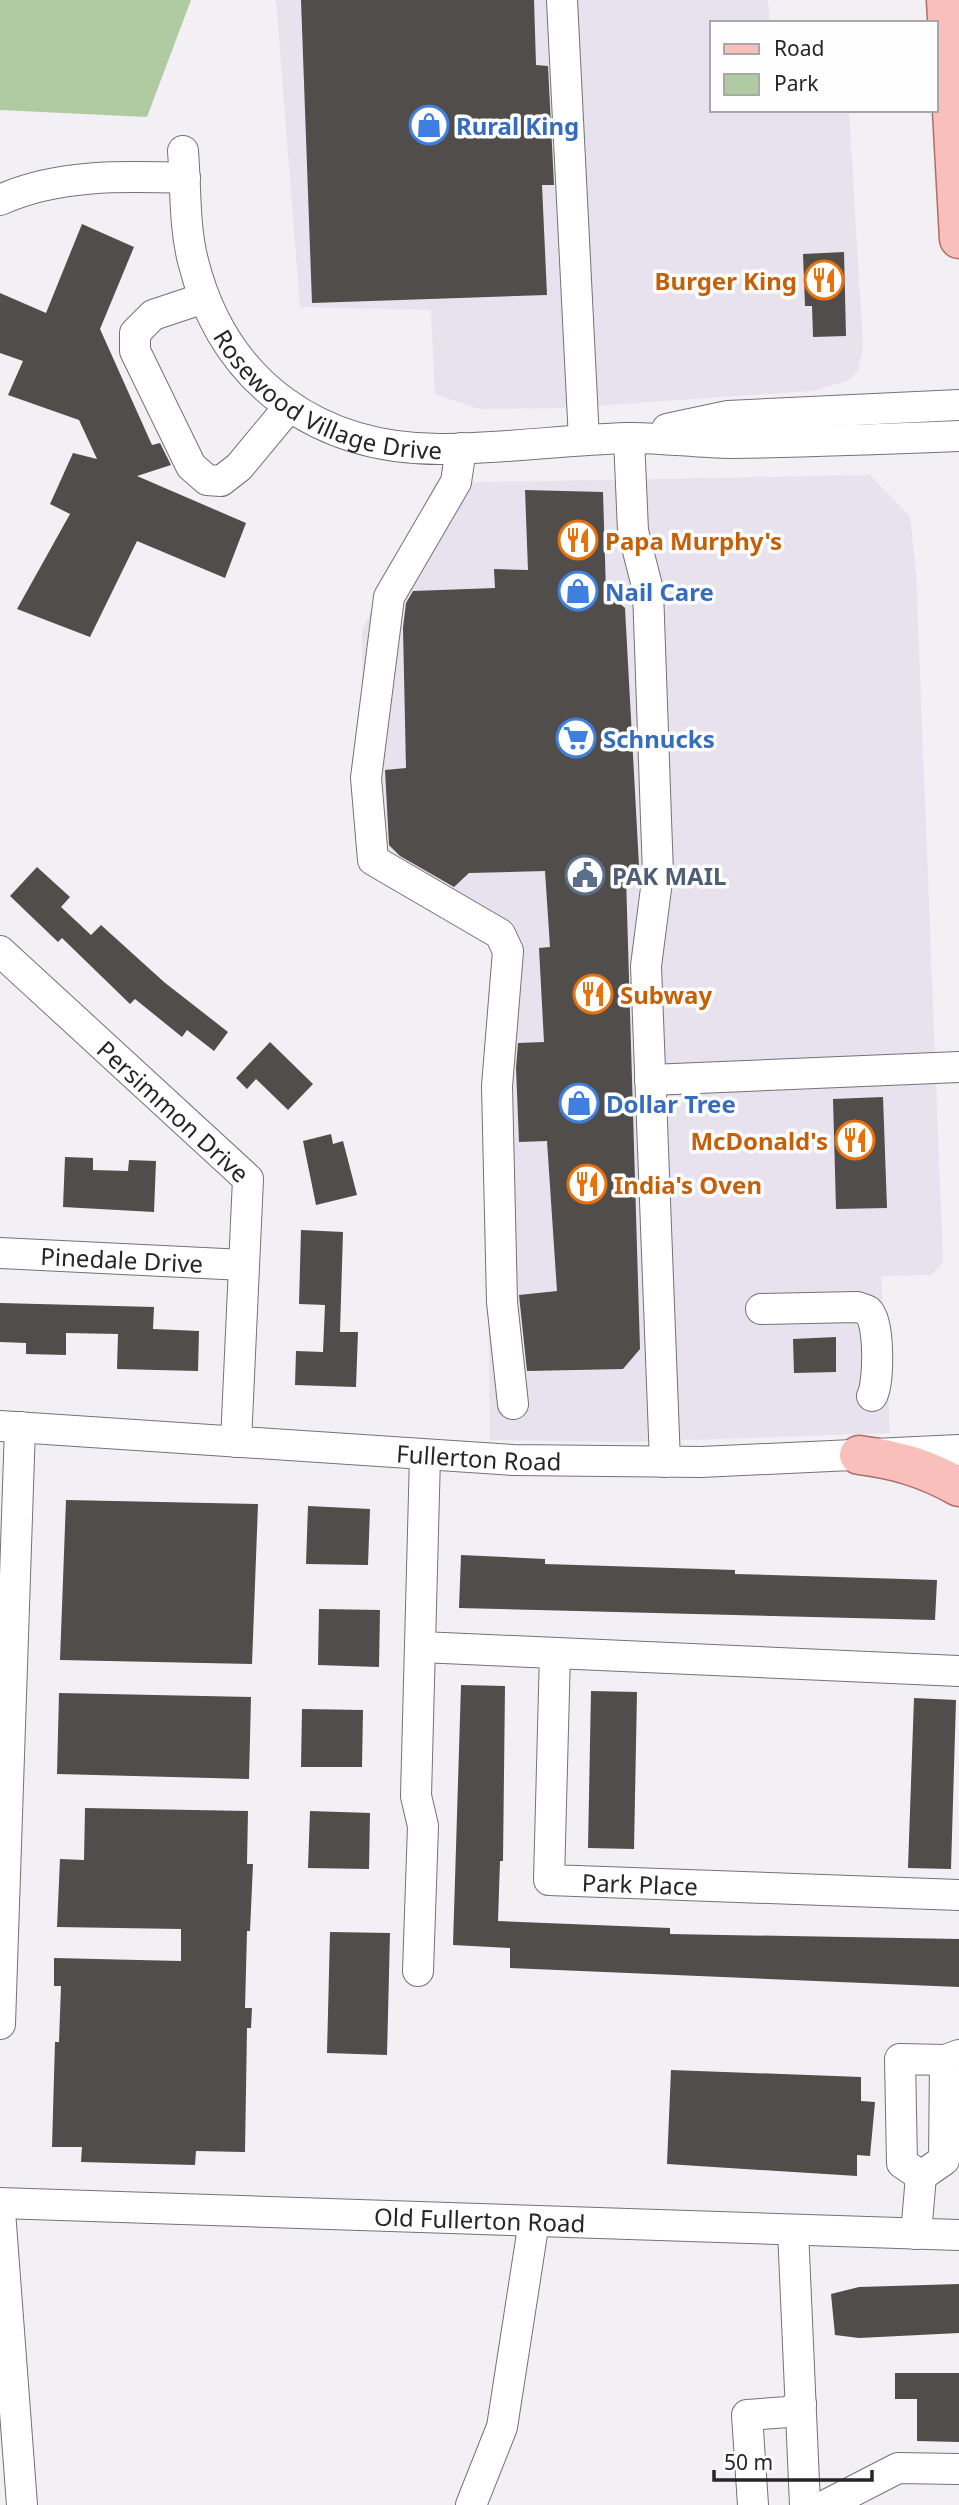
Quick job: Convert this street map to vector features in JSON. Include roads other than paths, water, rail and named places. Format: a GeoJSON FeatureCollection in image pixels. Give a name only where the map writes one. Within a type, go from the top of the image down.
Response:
{"type":"FeatureCollection","features":[{"type":"Feature","properties":{"kind":"main road"},"geometry":{"type":"LineString","coordinates":[[946,0],[959,239]]}},
{"type":"Feature","properties":{"kind":"main road"},"geometry":{"type":"LineString","coordinates":[[859,1455],[899,1460],[928,1469],[959,1487]]}},
{"type":"Feature","properties":{"kind":"street"},"geometry":{"type":"LineString","coordinates":[[562,0],[584,440]]}},
{"type":"Feature","properties":{"kind":"street","name":"Rosewood Village Drive"},"geometry":{"type":"LineString","coordinates":[[0,200],[52,182],[144,176],[184,164],[193,259],[204,298],[215,323],[260,384],[288,408],[352,438],[398,446],[461,448],[629,438],[729,443],[959,436]]}},
{"type":"Feature","properties":{"kind":"street"},"geometry":{"type":"LineString","coordinates":[[204,298],[153,315],[135,333],[135,351],[191,466],[207,480],[221,481],[239,467],[288,408]]}},
{"type":"Feature","properties":{"kind":"street","name":"Rosewood Village Drive"},"geometry":{"type":"LineString","coordinates":[[629,438],[728,416],[959,405]]}},
{"type":"Feature","properties":{"kind":"street"},"geometry":{"type":"LineString","coordinates":[[629,438],[633,531],[648,590],[658,873],[646,966],[665,1462]]}},
{"type":"Feature","properties":{"kind":"street"},"geometry":{"type":"LineString","coordinates":[[461,448],[456,482],[389,597],[366,778],[373,860],[500,934],[508,951],[497,1086],[502,1302],[513,1405]]}},
{"type":"Feature","properties":{"kind":"street","name":"Persimmon Drive"},"geometry":{"type":"LineString","coordinates":[[0,951],[248,1179],[236,1442]]}},
{"type":"Feature","properties":{"kind":"street"},"geometry":{"type":"LineString","coordinates":[[650,1080],[959,1067]]}},
{"type":"Feature","properties":{"kind":"street","name":"Pinedale Drive"},"geometry":{"type":"LineString","coordinates":[[0,1253],[244,1265]]}},
{"type":"Feature","properties":{"kind":"street"},"geometry":{"type":"LineString","coordinates":[[761,1309],[857,1307],[868,1311],[873,1318],[876,1336],[877,1378],[872,1396]]}},
{"type":"Feature","properties":{"kind":"street"},"geometry":{"type":"LineString","coordinates":[[0,2024],[10,1427]]}},
{"type":"Feature","properties":{"kind":"street","name":"Fullerton Road"},"geometry":{"type":"LineString","coordinates":[[10,1427],[425,1456],[665,1462],[959,1450]]}},
{"type":"Feature","properties":{"kind":"street"},"geometry":{"type":"LineString","coordinates":[[418,1971],[423,1826],[416,1796],[425,1456]]}},
{"type":"Feature","properties":{"kind":"street"},"geometry":{"type":"LineString","coordinates":[[421,1647],[959,1671]]}},
{"type":"Feature","properties":{"kind":"street","name":"Park Place"},"geometry":{"type":"LineString","coordinates":[[555,1653],[549,1880],[959,1895]]}},
{"type":"Feature","properties":{"kind":"street"},"geometry":{"type":"LineString","coordinates":[[952,2057],[944,2160],[921,2176],[902,2163],[900,2059],[952,2057]]}},
{"type":"Feature","properties":{"kind":"street"},"geometry":{"type":"LineString","coordinates":[[916,2234],[921,2176]]}},
{"type":"Feature","properties":{"kind":"street","name":"Old Fullerton Road"},"geometry":{"type":"LineString","coordinates":[[0,2203],[959,2235]]}},
{"type":"Feature","properties":{"kind":"street"},"geometry":{"type":"LineString","coordinates":[[0,2211],[22,2505]]}},
{"type":"Feature","properties":{"kind":"street"},"geometry":{"type":"LineString","coordinates":[[471,2505],[502,2427],[534,2221]]}},
{"type":"Feature","properties":{"kind":"street"},"geometry":{"type":"LineString","coordinates":[[793,2230],[805,2505]]}},
{"type":"Feature","properties":{"kind":"street"},"geometry":{"type":"LineString","coordinates":[[753,2505],[747,2415],[788,2412],[801,2403]]}},
{"type":"Feature","properties":{"kind":"street"},"geometry":{"type":"LineString","coordinates":[[846,2501],[898,2468],[959,2469]]}},
{"type":"Feature","properties":{"kind":"place","name":"Rural King"},"geometry":{"type":"Point","coordinates":[429,125]}},
{"type":"Feature","properties":{"kind":"place","name":"Burger King"},"geometry":{"type":"Point","coordinates":[824,280]}},
{"type":"Feature","properties":{"kind":"place","name":"Papa Murphy's"},"geometry":{"type":"Point","coordinates":[578,540]}},
{"type":"Feature","properties":{"kind":"place","name":"Nail Care"},"geometry":{"type":"Point","coordinates":[578,591]}},
{"type":"Feature","properties":{"kind":"place","name":"Schnucks"},"geometry":{"type":"Point","coordinates":[576,738]}},
{"type":"Feature","properties":{"kind":"place","name":"PAK MAIL"},"geometry":{"type":"Point","coordinates":[585,875]}},
{"type":"Feature","properties":{"kind":"place","name":"Subway"},"geometry":{"type":"Point","coordinates":[593,994]}},
{"type":"Feature","properties":{"kind":"place","name":"Dollar Tree"},"geometry":{"type":"Point","coordinates":[579,1103]}},
{"type":"Feature","properties":{"kind":"place","name":"McDonald's"},"geometry":{"type":"Point","coordinates":[855,1140]}},
{"type":"Feature","properties":{"kind":"place","name":"India's Oven"},"geometry":{"type":"Point","coordinates":[587,1184]}}]}
